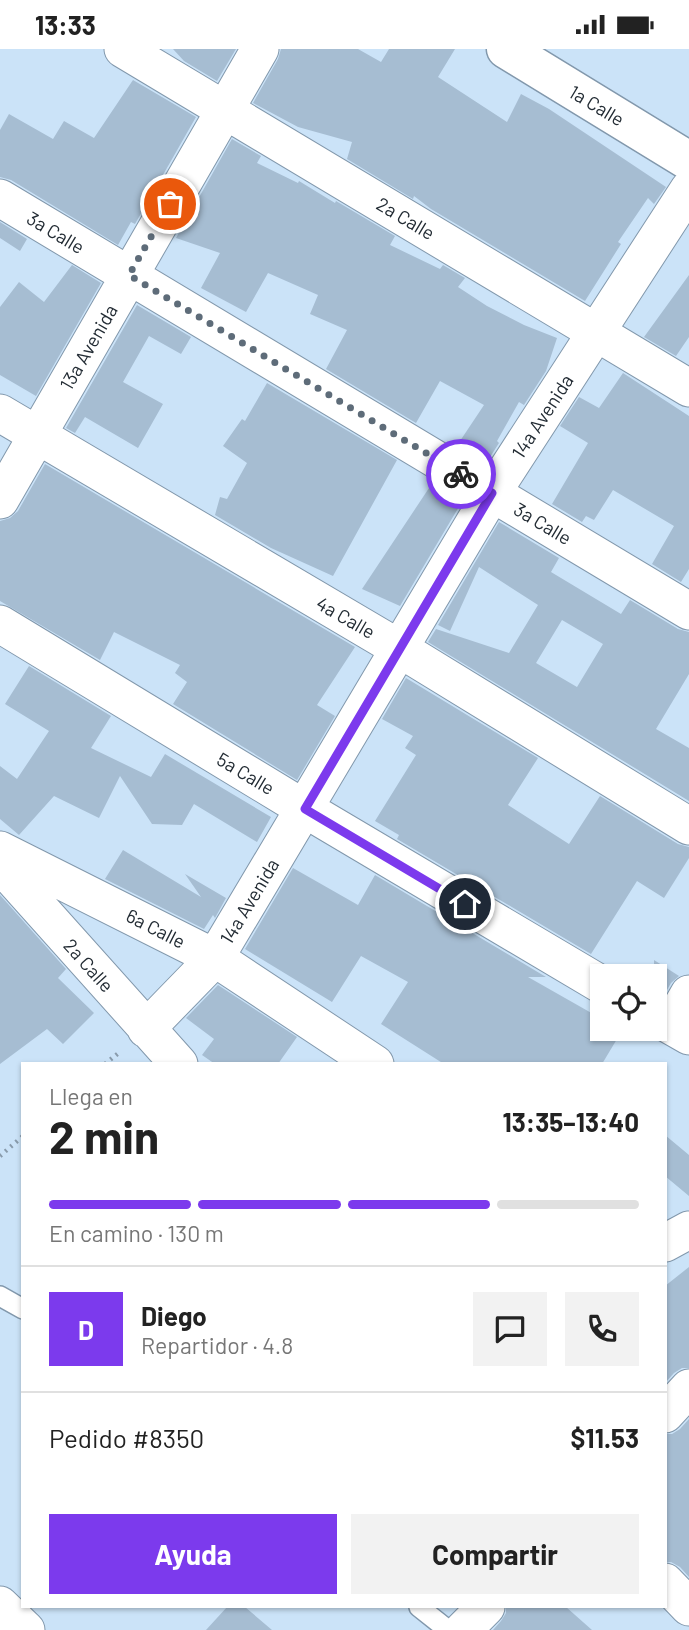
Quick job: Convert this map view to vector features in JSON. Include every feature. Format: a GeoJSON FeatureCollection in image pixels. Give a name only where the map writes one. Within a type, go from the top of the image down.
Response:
{"type":"FeatureCollection","features":[{"type":"Feature","properties":{"kind":"street","name":"2a Calle"},"geometry":{"type":"LineString","coordinates":[[123,49],[689,388]]}},
{"type":"Feature","properties":{"kind":"street","name":"13a Avenida"},"geometry":{"type":"LineString","coordinates":[[0,500],[260,49]]}},
{"type":"Feature","properties":{"kind":"street","name":"1a Calle"},"geometry":{"type":"LineString","coordinates":[[506,49],[689,160]]}},
{"type":"Feature","properties":{"kind":"street","name":"14a Avenida"},"geometry":{"type":"LineString","coordinates":[[146,1029],[215,958],[492,493],[689,190]]}},
{"type":"Feature","properties":{"kind":"street","name":"3a Calle"},"geometry":{"type":"LineString","coordinates":[[0,198],[689,611]]}},
{"type":"Feature","properties":{"kind":"street","name":"4a Calle"},"geometry":{"type":"LineString","coordinates":[[0,413],[400,649],[689,826]]}},
{"type":"Feature","properties":{"kind":"street","name":"5a Calle"},"geometry":{"type":"LineString","coordinates":[[0,624],[590,978]]}},
{"type":"Feature","properties":{"kind":"street","name":"6a Calle"},"geometry":{"type":"LineString","coordinates":[[0,850],[215,958],[372,1062]]}},
{"type":"Feature","properties":{"kind":"street","name":"2a Calle"},"geometry":{"type":"LineString","coordinates":[[0,864],[177,1062]]}},
{"type":"Feature","properties":{"kind":"street"},"geometry":{"type":"LineString","coordinates":[[672,1026],[689,994]]}},
{"type":"Feature","properties":{"kind":"street"},"geometry":{"type":"LineString","coordinates":[[667,1242],[689,1230]]}},
{"type":"Feature","properties":{"kind":"street"},"geometry":{"type":"LineString","coordinates":[[667,1412],[689,1388]]}},
{"type":"Feature","properties":{"kind":"street"},"geometry":{"type":"LineString","coordinates":[[667,1584],[689,1607]]}},
{"type":"Feature","properties":{"kind":"street"},"geometry":{"type":"LineString","coordinates":[[463,1630],[485,1608]]}},
{"type":"Feature","properties":{"kind":"lane"},"geometry":{"type":"LineString","coordinates":[[0,1296],[21,1308]]}},
{"type":"Feature","properties":{"kind":"lane"},"geometry":{"type":"LineString","coordinates":[[420,1608],[448,1630]]}},
{"type":"Feature","properties":{"kind":"path"},"geometry":{"type":"LineString","coordinates":[[0,1156],[21,1138]]}},
{"type":"Feature","properties":{"kind":"building"},"geometry":{"type":"Polygon","coordinates":[[[173,49],[236,49],[217,81],[184,61],[173,49]]]}},
{"type":"Feature","properties":{"kind":"building"},"geometry":{"type":"Polygon","coordinates":[[[281,49],[358,49],[381,62],[389,49],[455,49],[438,77],[507,122],[521,94],[549,109],[666,187],[654,204],[648,198],[618,242],[621,244],[585,301],[431,209],[414,196],[413,199],[347,159],[352,142],[298,127],[253,103],[281,49]]]}},
{"type":"Feature","properties":{"kind":"building"},"geometry":{"type":"Polygon","coordinates":[[[133,80],[196,117],[135,224],[131,222],[118,245],[11,180],[0,177],[0,130],[9,114],[53,139],[64,121],[94,138],[133,80]]]}},
{"type":"Feature","properties":{"kind":"building"},"geometry":{"type":"Polygon","coordinates":[[[232,139],[261,156],[257,163],[298,183],[299,181],[395,236],[390,245],[440,269],[443,265],[465,278],[458,287],[487,306],[557,338],[546,371],[524,405],[519,402],[485,465],[456,447],[484,405],[440,381],[416,423],[326,369],[347,330],[310,314],[318,295],[268,273],[246,312],[201,288],[220,253],[176,238],[232,139]]]}},
{"type":"Feature","properties":{"kind":"building"},"geometry":{"type":"Polygon","coordinates":[[[0,222],[27,239],[20,251],[0,238],[0,222]]]}},
{"type":"Feature","properties":{"kind":"building"},"geometry":{"type":"Polygon","coordinates":[[[72,265],[101,283],[36,396],[0,375],[0,307],[19,282],[44,302],[72,265]]]}},
{"type":"Feature","properties":{"kind":"building"},"geometry":{"type":"Polygon","coordinates":[[[689,275],[689,337],[676,356],[644,337],[689,275]]]}},
{"type":"Feature","properties":{"kind":"building"},"geometry":{"type":"Polygon","coordinates":[[[137,305],[191,337],[181,354],[149,336],[123,382],[163,404],[138,448],[85,417],[75,433],[66,428],[137,305]]]}},
{"type":"Feature","properties":{"kind":"building"},"geometry":{"type":"Polygon","coordinates":[[[623,373],[689,416],[689,569],[681,582],[652,564],[674,526],[613,490],[594,520],[586,516],[582,522],[552,504],[588,443],[560,426],[579,397],[599,408],[623,373]]]}},
{"type":"Feature","properties":{"kind":"building"},"geometry":{"type":"Polygon","coordinates":[[[267,383],[397,460],[333,576],[271,548],[215,515],[220,497],[227,499],[247,463],[223,446],[242,419],[245,421],[267,383]]]}},
{"type":"Feature","properties":{"kind":"building"},"geometry":{"type":"Polygon","coordinates":[[[45,464],[355,647],[317,705],[335,716],[297,780],[173,704],[187,682],[175,673],[180,665],[114,632],[100,660],[0,601],[0,521],[10,518],[18,511],[45,464]]]}},
{"type":"Feature","properties":{"kind":"building"},"geometry":{"type":"Polygon","coordinates":[[[433,482],[463,500],[400,606],[362,589],[433,482]]]}},
{"type":"Feature","properties":{"kind":"building"},"geometry":{"type":"Polygon","coordinates":[[[499,522],[559,558],[551,572],[621,614],[630,600],[678,629],[689,632],[689,674],[656,729],[689,748],[689,801],[428,642],[436,629],[509,653],[538,605],[479,567],[450,631],[438,625],[499,522]],[[562,620],[536,663],[577,687],[603,644],[562,620]]]}},
{"type":"Feature","properties":{"kind":"building"},"geometry":{"type":"Polygon","coordinates":[[[29,666],[111,716],[91,748],[151,777],[165,754],[271,817],[257,842],[194,804],[182,825],[152,824],[120,776],[99,818],[54,796],[19,835],[0,819],[0,766],[17,779],[49,731],[5,704],[29,666]]]}},
{"type":"Feature","properties":{"kind":"building"},"geometry":{"type":"Polygon","coordinates":[[[406,678],[538,758],[508,805],[569,844],[600,796],[678,844],[689,847],[689,858],[664,898],[637,881],[591,954],[397,839],[399,835],[375,821],[416,755],[405,748],[413,736],[382,719],[406,678]]]}},
{"type":"Feature","properties":{"kind":"building"},"geometry":{"type":"Polygon","coordinates":[[[123,850],[201,897],[185,874],[226,898],[215,918],[213,915],[204,929],[105,879],[123,850]]]}},
{"type":"Feature","properties":{"kind":"building"},"geometry":{"type":"Polygon","coordinates":[[[293,868],[358,905],[375,875],[546,977],[528,977],[590,1012],[590,1041],[616,1041],[603,1062],[441,1062],[381,1024],[408,982],[361,956],[332,1002],[245,949],[293,868]]]}},
{"type":"Feature","properties":{"kind":"building"},"geometry":{"type":"Polygon","coordinates":[[[0,895],[66,969],[58,978],[94,1013],[63,1044],[47,1029],[0,1064],[0,895]]]}},
{"type":"Feature","properties":{"kind":"building"},"geometry":{"type":"Polygon","coordinates":[[[667,968],[679,976],[667,990],[667,968]]]}},
{"type":"Feature","properties":{"kind":"building"},"geometry":{"type":"Polygon","coordinates":[[[218,985],[297,1037],[279,1062],[212,1062],[202,1055],[214,1039],[186,1018],[218,985]]]}},
{"type":"Feature","properties":{"kind":"building"},"geometry":{"type":"Polygon","coordinates":[[[667,1137],[689,1155],[689,1196],[667,1178],[667,1137]]]}},
{"type":"Feature","properties":{"kind":"building"},"geometry":{"type":"Polygon","coordinates":[[[689,1267],[689,1368],[682,1368],[667,1381],[667,1284],[689,1267]]]}},
{"type":"Feature","properties":{"kind":"building"},"geometry":{"type":"Polygon","coordinates":[[[689,1419],[689,1577],[680,1567],[667,1562],[667,1434],[680,1429],[689,1419]]]}},
{"type":"Feature","properties":{"kind":"building"},"geometry":{"type":"Polygon","coordinates":[[[226,1608],[246,1608],[272,1630],[206,1630],[226,1608]]]}},
{"type":"Feature","properties":{"kind":"building"},"geometry":{"type":"Polygon","coordinates":[[[506,1608],[567,1608],[592,1630],[493,1630],[506,1613],[506,1608]]]}},
{"type":"Feature","properties":{"kind":"way so far"},"geometry":{"type":"LineString","coordinates":[[170,204],[129,275],[461,474]]}},
{"type":"Feature","properties":{"kind":"route"},"geometry":{"type":"LineString","coordinates":[[461,474],[492,493],[305,809],[465,904]]}}]}
